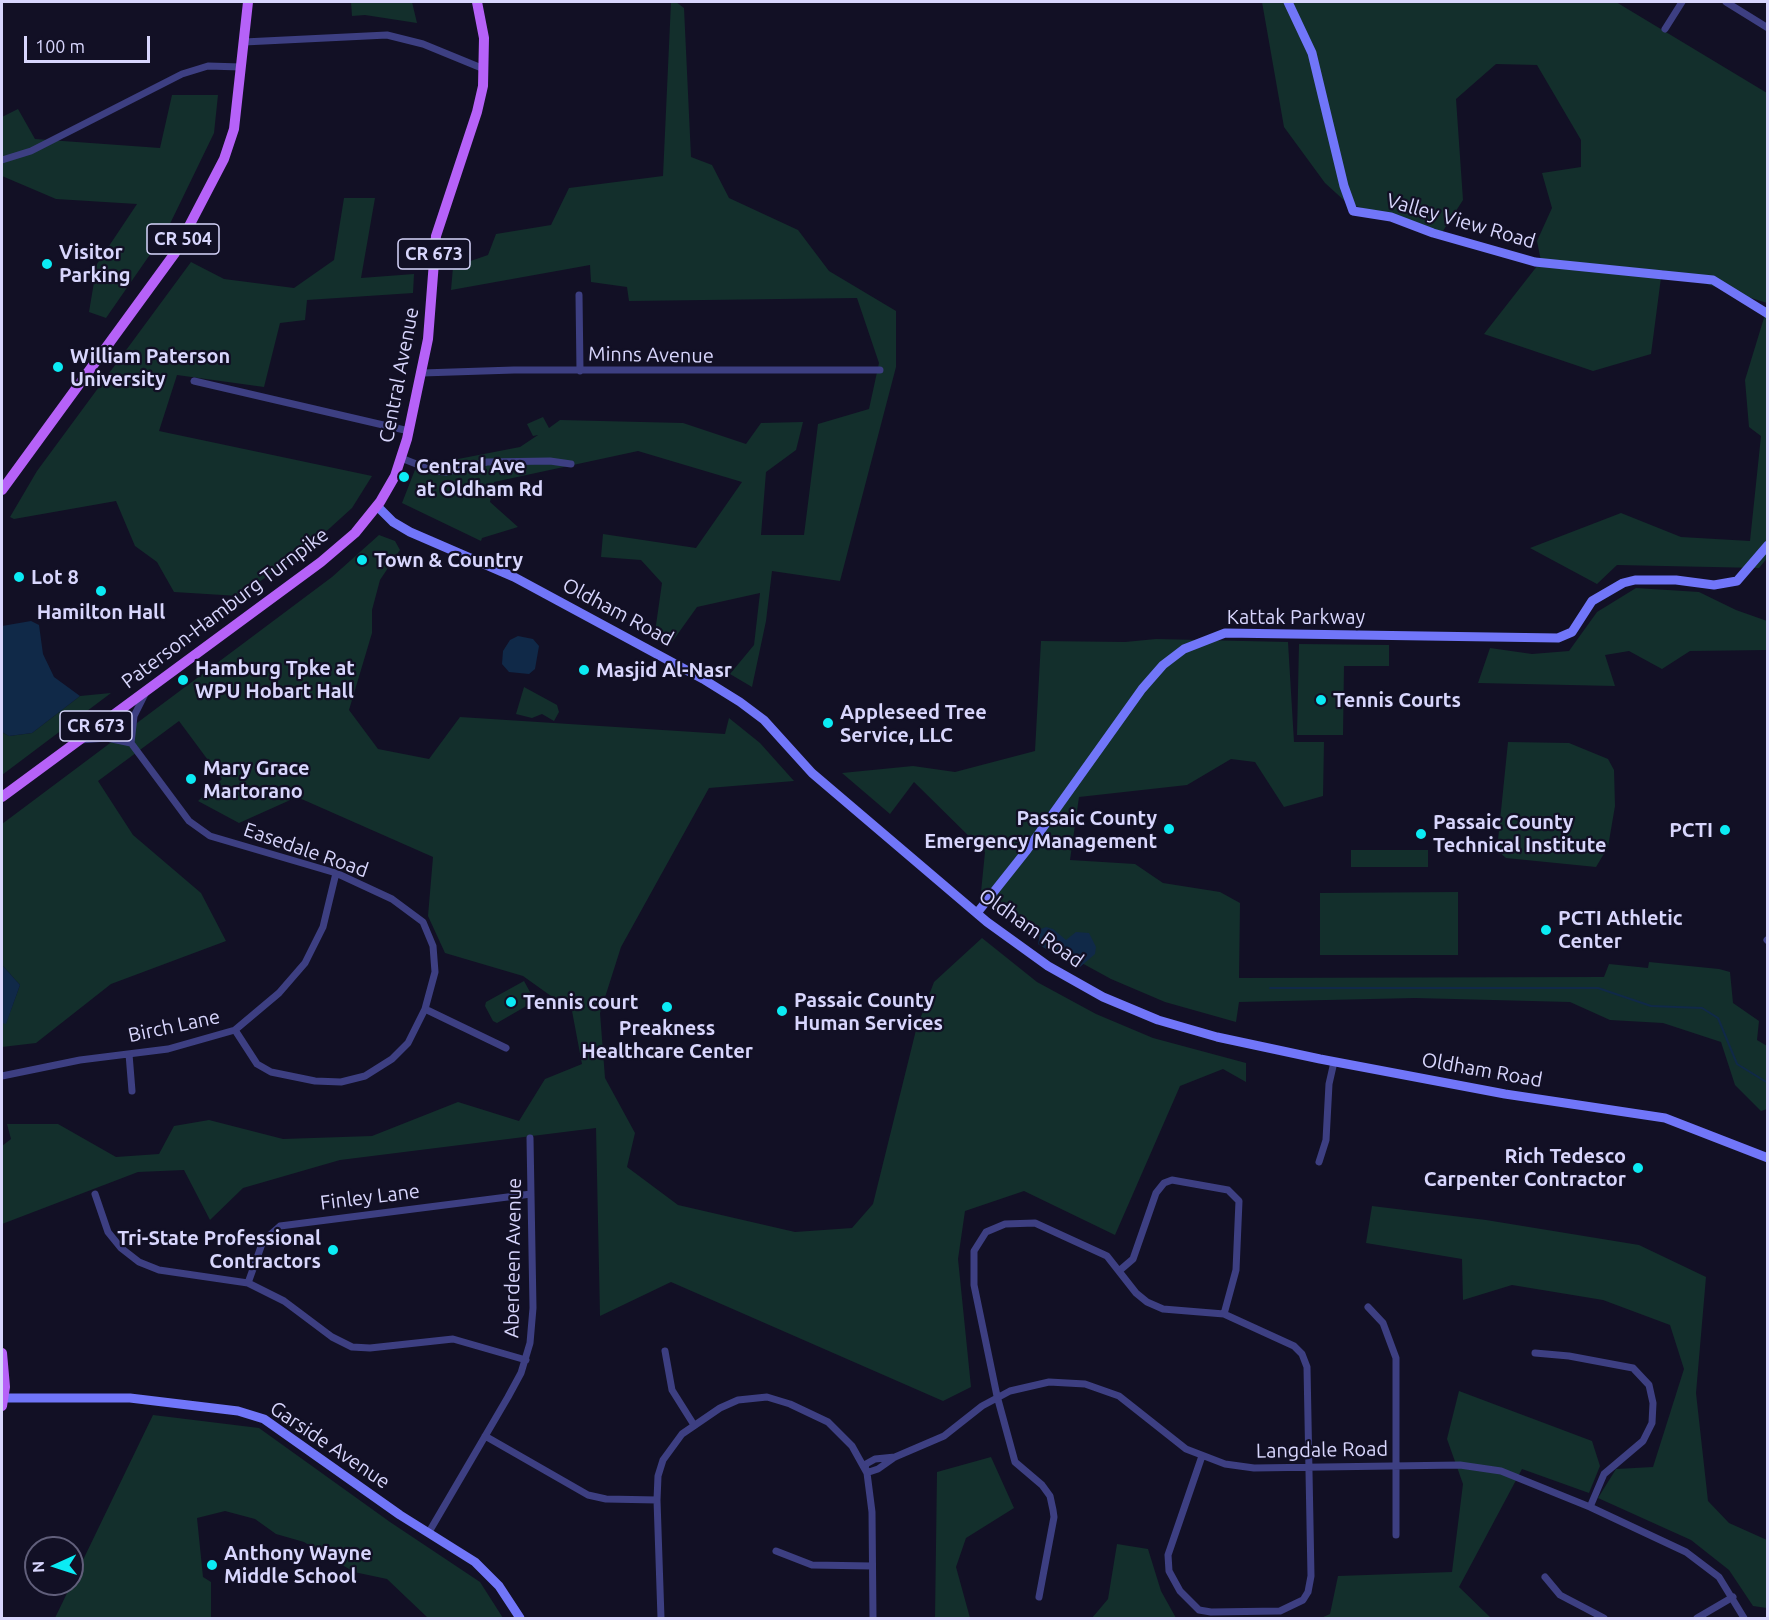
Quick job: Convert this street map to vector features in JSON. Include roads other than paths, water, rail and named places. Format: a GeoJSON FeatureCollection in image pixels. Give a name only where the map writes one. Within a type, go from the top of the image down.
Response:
{"type":"FeatureCollection","features":[{"type":"Feature","properties":{"kind":"main road","name":"CR 504"},"geometry":{"type":"LineString","coordinates":[[2,490],[183,239],[233,138],[248,2]]}},
{"type":"Feature","properties":{"kind":"main road","name":"Central Avenue"},"geometry":{"type":"LineString","coordinates":[[377,506],[401,458],[409,431],[430,322],[436,236],[477,112],[484,69],[484,38],[477,2]]}},
{"type":"Feature","properties":{"kind":"main road","name":"Paterson-Hamburg Turnpike"},"geometry":{"type":"LineString","coordinates":[[2,797],[330,555],[355,533],[377,506]]}},
{"type":"Feature","properties":{"kind":"main road"},"geometry":{"type":"LineString","coordinates":[[2,1353],[5,1374],[3,1402]]}},
{"type":"Feature","properties":{"kind":"street","name":"Valley View Road"},"geometry":{"type":"LineString","coordinates":[[1288,2],[1312,53],[1344,186],[1353,211],[1391,217],[1434,233],[1535,262],[1713,280],[1767,314]]}},
{"type":"Feature","properties":{"kind":"street"},"geometry":{"type":"LineString","coordinates":[[1665,29],[1682,2]]}},
{"type":"Feature","properties":{"kind":"street"},"geometry":{"type":"LineString","coordinates":[[1726,2],[1767,28]]}},
{"type":"Feature","properties":{"kind":"street"},"geometry":{"type":"LineString","coordinates":[[244,42],[387,35],[423,44],[484,69]]}},
{"type":"Feature","properties":{"kind":"street"},"geometry":{"type":"LineString","coordinates":[[2,160],[31,151],[182,74],[208,66],[241,67]]}},
{"type":"Feature","properties":{"kind":"street"},"geometry":{"type":"LineString","coordinates":[[579,295],[580,371]]}},
{"type":"Feature","properties":{"kind":"street","name":"Minns Avenue"},"geometry":{"type":"LineString","coordinates":[[422,373],[880,370]]}},
{"type":"Feature","properties":{"kind":"street"},"geometry":{"type":"LineString","coordinates":[[194,381],[409,431]]}},
{"type":"Feature","properties":{"kind":"street"},"geometry":{"type":"LineString","coordinates":[[401,458],[434,471],[446,472],[487,462],[550,461],[571,464]]}},
{"type":"Feature","properties":{"kind":"street","name":"Oldham Road"},"geometry":{"type":"LineString","coordinates":[[377,506],[393,522],[410,532],[494,567],[563,602],[703,679],[754,711],[812,773],[977,913],[1048,966],[1103,997],[1158,1020],[1216,1037],[1505,1094],[1665,1118],[1767,1158]]}},
{"type":"Feature","properties":{"kind":"street","name":"Kattak Parkway"},"geometry":{"type":"LineString","coordinates":[[977,913],[1027,850],[1142,689],[1163,665],[1184,649],[1225,633],[1558,638],[1572,632],[1592,601],[1616,586],[1635,580],[1676,580],[1714,585],[1737,581],[1767,545]]}},
{"type":"Feature","properties":{"kind":"street"},"geometry":{"type":"LineString","coordinates":[[78,740],[107,738],[131,743],[134,716],[148,688]]}},
{"type":"Feature","properties":{"kind":"street","name":"Easedale Road"},"geometry":{"type":"LineString","coordinates":[[131,743],[189,821],[210,836],[336,873],[392,899],[423,922],[433,946],[435,972],[425,1009],[408,1043],[392,1059],[365,1076],[341,1082],[315,1081],[271,1072],[257,1064],[235,1030]]}},
{"type":"Feature","properties":{"kind":"street","name":"Birch Lane"},"geometry":{"type":"LineString","coordinates":[[2,1076],[80,1060],[168,1049],[235,1030],[279,993],[305,963],[323,927],[336,873]]}},
{"type":"Feature","properties":{"kind":"street"},"geometry":{"type":"LineString","coordinates":[[425,1009],[506,1048]]}},
{"type":"Feature","properties":{"kind":"street"},"geometry":{"type":"LineString","coordinates":[[129,1054],[132,1091]]}},
{"type":"Feature","properties":{"kind":"street"},"geometry":{"type":"LineString","coordinates":[[1319,1162],[1326,1140],[1329,1084],[1334,1062]]}},
{"type":"Feature","properties":{"kind":"street","name":"Aberdeen Avenue"},"geometry":{"type":"LineString","coordinates":[[429,1532],[526,1360],[532,1331],[530,1138]]}},
{"type":"Feature","properties":{"kind":"street"},"geometry":{"type":"LineString","coordinates":[[1119,1271],[1133,1259],[1156,1193],[1164,1184],[1172,1180],[1228,1190],[1239,1202],[1236,1269],[1224,1314]]}},
{"type":"Feature","properties":{"kind":"street"},"geometry":{"type":"LineString","coordinates":[[95,1194],[108,1232],[121,1248],[139,1262],[159,1270],[248,1283],[284,1301],[332,1337],[352,1347],[370,1348],[453,1339],[526,1360]]}},
{"type":"Feature","properties":{"kind":"street","name":"Finley Lane"},"geometry":{"type":"LineString","coordinates":[[248,1283],[263,1241],[280,1226],[531,1194]]}},
{"type":"Feature","properties":{"kind":"street"},"geometry":{"type":"LineString","coordinates":[[1039,1597],[1054,1518],[1052,1502],[1042,1485],[1015,1462],[997,1396],[974,1285],[974,1251],[986,1232],[1005,1224],[1035,1223],[1107,1256],[1136,1293],[1162,1309],[1224,1314],[1294,1346],[1302,1354],[1307,1367],[1311,1576],[1308,1592],[1303,1600],[1280,1611],[1210,1612],[1199,1610],[1180,1591],[1169,1571],[1168,1555],[1202,1456]]}},
{"type":"Feature","properties":{"kind":"street"},"geometry":{"type":"LineString","coordinates":[[1368,1307],[1383,1323],[1396,1358],[1396,1535]]}},
{"type":"Feature","properties":{"kind":"street"},"geometry":{"type":"LineString","coordinates":[[665,1351],[672,1390],[694,1425]]}},
{"type":"Feature","properties":{"kind":"street"},"geometry":{"type":"LineString","coordinates":[[1535,1353],[1569,1356],[1633,1368],[1649,1385],[1653,1402],[1652,1423],[1643,1441],[1604,1474],[1590,1507]]}},
{"type":"Feature","properties":{"kind":"street","name":"Langdale Road"},"geometry":{"type":"LineString","coordinates":[[865,1469],[869,1472],[878,1469],[895,1457],[944,1436],[997,1396],[1024,1386],[1049,1382],[1072,1382],[1099,1388],[1128,1402],[1172,1438],[1202,1456],[1240,1467],[1396,1465],[1488,1468],[1590,1507],[1700,1561],[1719,1577],[1744,1618]]}},
{"type":"Feature","properties":{"kind":"street"},"geometry":{"type":"LineString","coordinates":[[661,1618],[657,1500],[658,1476],[663,1460],[675,1442],[694,1425],[738,1400],[767,1397],[828,1422],[852,1446],[865,1469],[871,1494],[873,1618]]}},
{"type":"Feature","properties":{"kind":"street","name":"Garside Avenue"},"geometry":{"type":"LineString","coordinates":[[3,1402],[130,1398],[250,1414],[281,1429],[400,1515],[460,1551],[487,1572],[520,1618]]}},
{"type":"Feature","properties":{"kind":"street"},"geometry":{"type":"LineString","coordinates":[[485,1436],[588,1495],[606,1499],[657,1500]]}},
{"type":"Feature","properties":{"kind":"street"},"geometry":{"type":"LineString","coordinates":[[776,1551],[812,1565],[872,1566]]}},
{"type":"Feature","properties":{"kind":"street"},"geometry":{"type":"LineString","coordinates":[[1545,1577],[1560,1595],[1604,1618]]}},
{"type":"Feature","properties":{"kind":"street"},"geometry":{"type":"LineString","coordinates":[[1697,1618],[1733,1597]]}},
{"type":"Feature","properties":{"kind":"water"},"geometry":{"type":"Polygon","coordinates":[[[31,621],[39,625],[43,654],[54,677],[80,696],[32,733],[9,736],[2,732],[2,626],[31,621]]]}},
{"type":"Feature","properties":{"kind":"water"},"geometry":{"type":"Polygon","coordinates":[[[518,636],[533,639],[539,646],[535,669],[529,674],[509,672],[502,664],[503,651],[510,640],[518,636]]]}},
{"type":"Feature","properties":{"kind":"water"},"geometry":{"type":"Polygon","coordinates":[[[1046,927],[1053,929],[1066,940],[1076,932],[1089,933],[1096,947],[1095,954],[1080,967],[1049,951],[1038,944],[1041,929],[1046,927]]]}},
{"type":"Feature","properties":{"kind":"water"},"geometry":{"type":"Polygon","coordinates":[[[2,965],[20,985],[6,1024],[2,1023],[2,965]]]}},
{"type":"Feature","properties":{"kind":"waterway"},"geometry":{"type":"LineString","coordinates":[[1270,988],[1598,988],[1651,1006],[1702,1008],[1718,1018],[1737,1064],[1768,1083]]}},
{"type":"Feature","properties":{"kind":"place","name":"Visitor Parking"},"geometry":{"type":"Point","coordinates":[47,264]}},
{"type":"Feature","properties":{"kind":"place","name":"William Paterson University"},"geometry":{"type":"Point","coordinates":[58,367]}},
{"type":"Feature","properties":{"kind":"place","name":"Central Ave at Oldham Rd"},"geometry":{"type":"Point","coordinates":[404,477]}},
{"type":"Feature","properties":{"kind":"place","name":"Town & Country"},"geometry":{"type":"Point","coordinates":[362,560]}},
{"type":"Feature","properties":{"kind":"place","name":"Lot 8"},"geometry":{"type":"Point","coordinates":[19,577]}},
{"type":"Feature","properties":{"kind":"place","name":"Hamilton Hall"},"geometry":{"type":"Point","coordinates":[101,591]}},
{"type":"Feature","properties":{"kind":"place","name":"Masjid Al-Nasr"},"geometry":{"type":"Point","coordinates":[584,670]}},
{"type":"Feature","properties":{"kind":"place","name":"Hamburg Tpke at WPU Hobart Hall"},"geometry":{"type":"Point","coordinates":[183,680]}},
{"type":"Feature","properties":{"kind":"place","name":"Tennis Courts"},"geometry":{"type":"Point","coordinates":[1321,700]}},
{"type":"Feature","properties":{"kind":"place","name":"Appleseed Tree Service, LLC"},"geometry":{"type":"Point","coordinates":[828,723]}},
{"type":"Feature","properties":{"kind":"place","name":"Mary Grace Martorano"},"geometry":{"type":"Point","coordinates":[191,779]}},
{"type":"Feature","properties":{"kind":"place","name":"Passaic County Emergency Management"},"geometry":{"type":"Point","coordinates":[1169,829]}},
{"type":"Feature","properties":{"kind":"place","name":"PCTI"},"geometry":{"type":"Point","coordinates":[1725,830]}},
{"type":"Feature","properties":{"kind":"place","name":"Passaic County Technical Institute"},"geometry":{"type":"Point","coordinates":[1421,834]}},
{"type":"Feature","properties":{"kind":"place","name":"PCTI Athletic Center"},"geometry":{"type":"Point","coordinates":[1546,930]}},
{"type":"Feature","properties":{"kind":"place","name":"Tennis court"},"geometry":{"type":"Point","coordinates":[511,1002]}},
{"type":"Feature","properties":{"kind":"place","name":"Preakness Healthcare Center"},"geometry":{"type":"Point","coordinates":[667,1007]}},
{"type":"Feature","properties":{"kind":"place","name":"Passaic County Human Services"},"geometry":{"type":"Point","coordinates":[782,1011]}},
{"type":"Feature","properties":{"kind":"place","name":"Rich Tedesco Carpenter Contractor"},"geometry":{"type":"Point","coordinates":[1638,1168]}},
{"type":"Feature","properties":{"kind":"place","name":"Tri-State Professional Contractors"},"geometry":{"type":"Point","coordinates":[333,1250]}},
{"type":"Feature","properties":{"kind":"place","name":"Anthony Wayne Middle School"},"geometry":{"type":"Point","coordinates":[212,1565]}}]}
